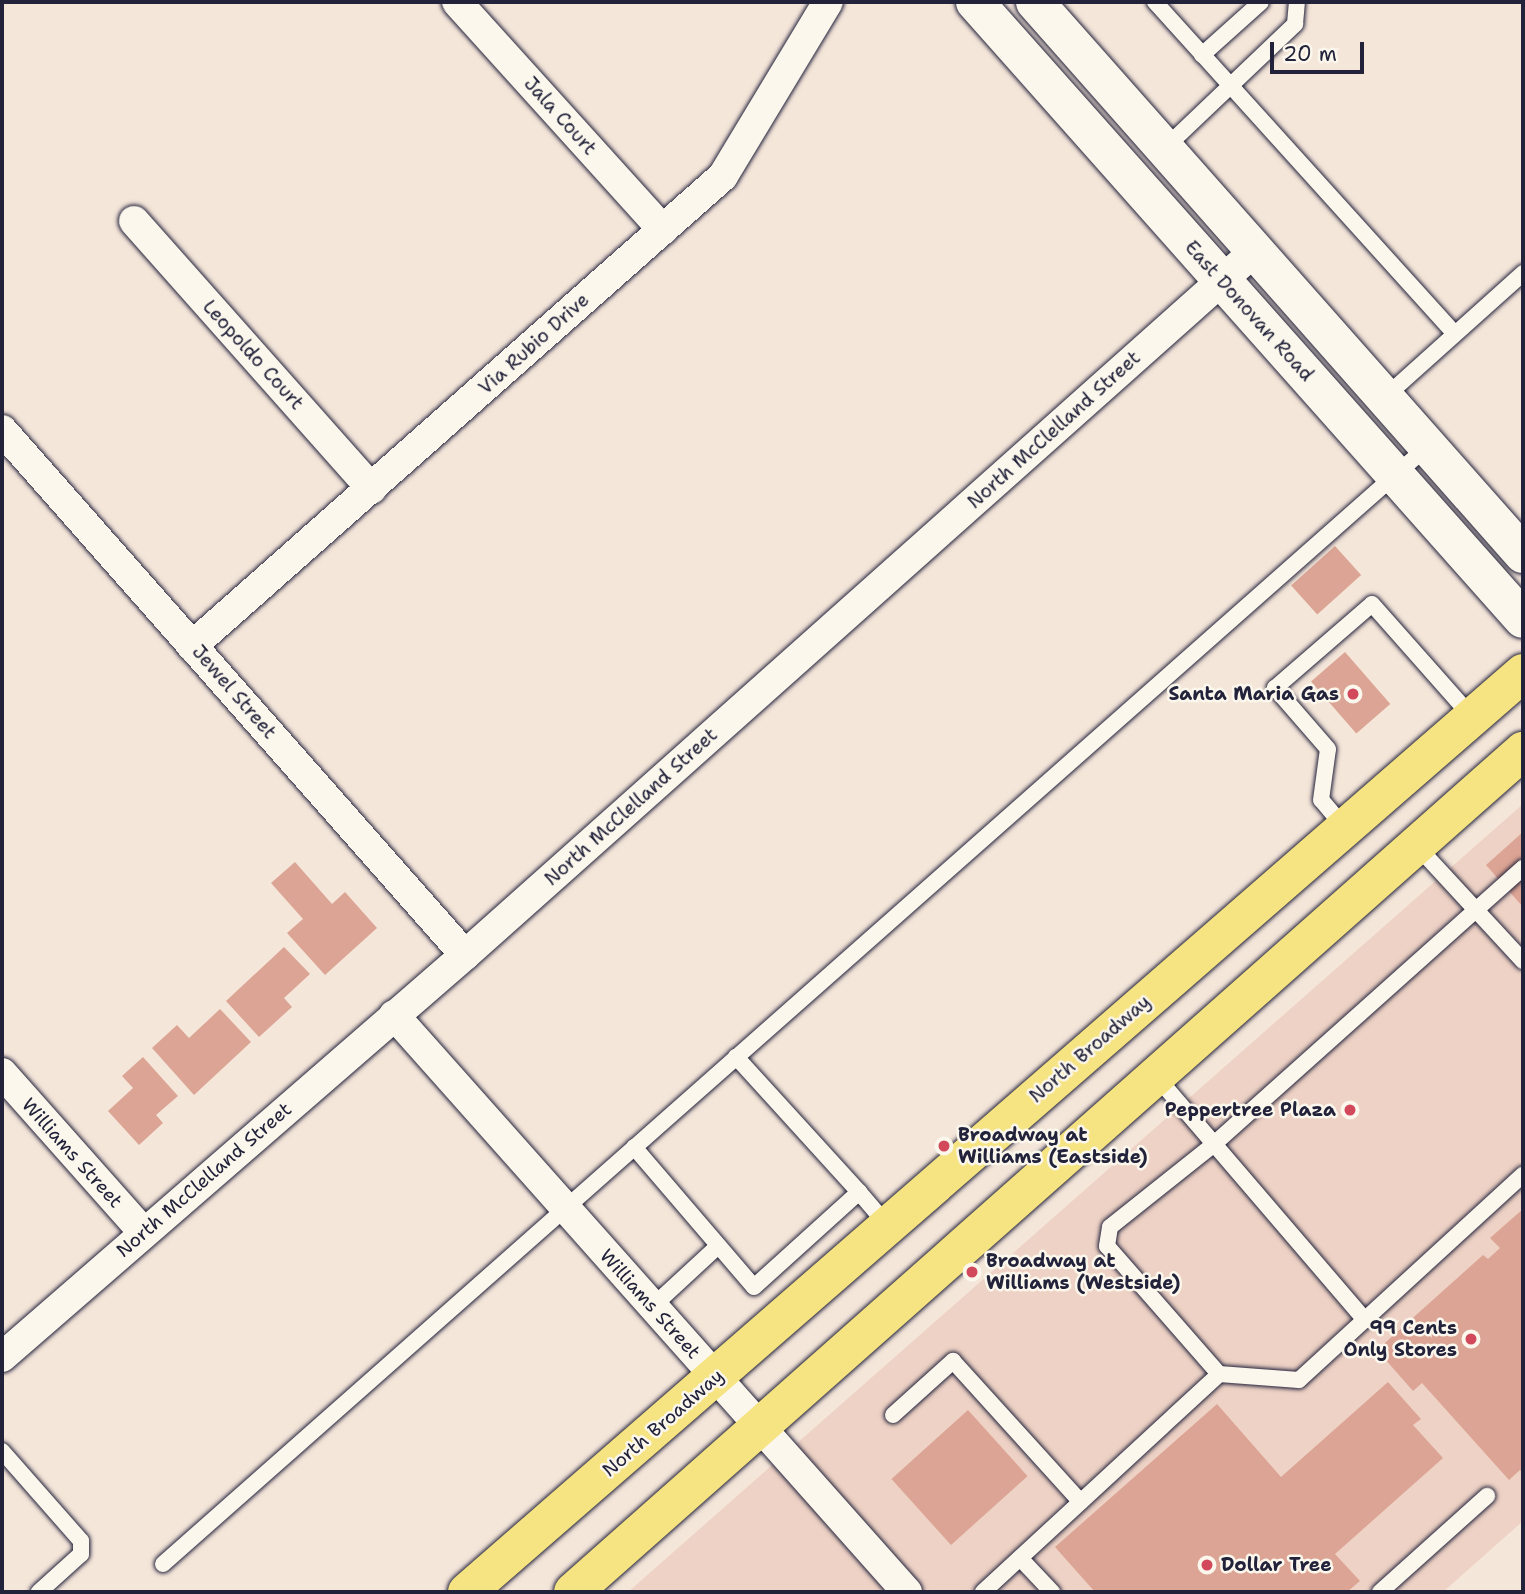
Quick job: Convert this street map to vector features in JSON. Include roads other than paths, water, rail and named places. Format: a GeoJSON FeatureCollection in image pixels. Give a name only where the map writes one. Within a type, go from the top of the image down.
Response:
{"type":"FeatureCollection","features":[{"type":"Feature","properties":{"kind":"main road","name":"East Donovan Road"},"geometry":{"type":"LineString","coordinates":[[975,2],[1523,620]]}},
{"type":"Feature","properties":{"kind":"main road"},"geometry":{"type":"LineString","coordinates":[[1035,2],[1523,554]]}},
{"type":"Feature","properties":{"kind":"main road","name":"North Broadway"},"geometry":{"type":"LineString","coordinates":[[467,1592],[1523,673]]}},
{"type":"Feature","properties":{"kind":"main road"},"geometry":{"type":"LineString","coordinates":[[573,1592],[757,1425],[1523,751]]}},
{"type":"Feature","properties":{"kind":"street","name":"Jala Court"},"geometry":{"type":"LineString","coordinates":[[457,2],[663,230]]}},
{"type":"Feature","properties":{"kind":"street","name":"Via Rubio Drive"},"geometry":{"type":"LineString","coordinates":[[192,646],[723,176],[828,2]]}},
{"type":"Feature","properties":{"kind":"street","name":"Leopoldo Court"},"geometry":{"type":"LineString","coordinates":[[134,220],[372,489]]}},
{"type":"Feature","properties":{"kind":"street","name":"North McClelland Street"},"geometry":{"type":"LineString","coordinates":[[2,1357],[465,955],[1255,251]]}},
{"type":"Feature","properties":{"kind":"street","name":"Jewel Street"},"geometry":{"type":"LineString","coordinates":[[2,430],[465,955]]}},
{"type":"Feature","properties":{"kind":"street","name":"Williams Street"},"geometry":{"type":"LineString","coordinates":[[394,1015],[906,1592]]}},
{"type":"Feature","properties":{"kind":"street","name":"Williams Street"},"geometry":{"type":"LineString","coordinates":[[2,1073],[143,1232]]}},
{"type":"Feature","properties":{"kind":"lane"},"geometry":{"type":"LineString","coordinates":[[1155,2],[1455,334]]}},
{"type":"Feature","properties":{"kind":"lane"},"geometry":{"type":"LineString","coordinates":[[1202,55],[1261,2]]}},
{"type":"Feature","properties":{"kind":"lane"},"geometry":{"type":"LineString","coordinates":[[1165,148],[1232,87],[1295,24],[1297,2]]}},
{"type":"Feature","properties":{"kind":"lane"},"geometry":{"type":"LineString","coordinates":[[1385,397],[1523,273]]}},
{"type":"Feature","properties":{"kind":"lane"},"geometry":{"type":"LineString","coordinates":[[163,1564],[1428,446]]}},
{"type":"Feature","properties":{"kind":"lane"},"geometry":{"type":"LineString","coordinates":[[1344,827],[1321,800],[1328,749],[1275,688],[1371,604],[1471,716]]}},
{"type":"Feature","properties":{"kind":"lane"},"geometry":{"type":"LineString","coordinates":[[1416,845],[1523,961]]}},
{"type":"Feature","properties":{"kind":"lane"},"geometry":{"type":"LineString","coordinates":[[1523,868],[1213,1145],[1110,1227],[1107,1246],[1219,1374],[1299,1380],[1523,1175]]}},
{"type":"Feature","properties":{"kind":"lane"},"geometry":{"type":"LineString","coordinates":[[736,1057],[888,1226]]}},
{"type":"Feature","properties":{"kind":"lane"},"geometry":{"type":"LineString","coordinates":[[1154,1075],[1365,1320]]}},
{"type":"Feature","properties":{"kind":"lane"},"geometry":{"type":"LineString","coordinates":[[634,1147],[754,1287],[859,1192]]}},
{"type":"Feature","properties":{"kind":"lane"},"geometry":{"type":"LineString","coordinates":[[652,1307],[718,1246]]}},
{"type":"Feature","properties":{"kind":"lane"},"geometry":{"type":"LineString","coordinates":[[893,1415],[953,1361],[1082,1502]]}},
{"type":"Feature","properties":{"kind":"lane"},"geometry":{"type":"LineString","coordinates":[[983,1592],[1219,1374]]}},
{"type":"Feature","properties":{"kind":"lane"},"geometry":{"type":"LineString","coordinates":[[2,1451],[81,1541],[81,1554],[39,1592]]}},
{"type":"Feature","properties":{"kind":"lane"},"geometry":{"type":"LineString","coordinates":[[1380,1592],[1487,1496]]}},
{"type":"Feature","properties":{"kind":"lane"},"geometry":{"type":"LineString","coordinates":[[1020,1558],[1052,1592]]}},
{"type":"Feature","properties":{"kind":"place","name":"Santa Maria Gas"},"geometry":{"type":"Point","coordinates":[1353,694]}},
{"type":"Feature","properties":{"kind":"place","name":"Peppertree Plaza"},"geometry":{"type":"Point","coordinates":[1350,1110]}},
{"type":"Feature","properties":{"kind":"place","name":"Broadway at Williams (Eastside)"},"geometry":{"type":"Point","coordinates":[944,1146]}},
{"type":"Feature","properties":{"kind":"place","name":"Broadway at Williams (Westside)"},"geometry":{"type":"Point","coordinates":[972,1272]}},
{"type":"Feature","properties":{"kind":"place","name":"99 Cents Only Stores"},"geometry":{"type":"Point","coordinates":[1471,1339]}},
{"type":"Feature","properties":{"kind":"place","name":"Dollar Tree"},"geometry":{"type":"Point","coordinates":[1207,1565]}}]}
